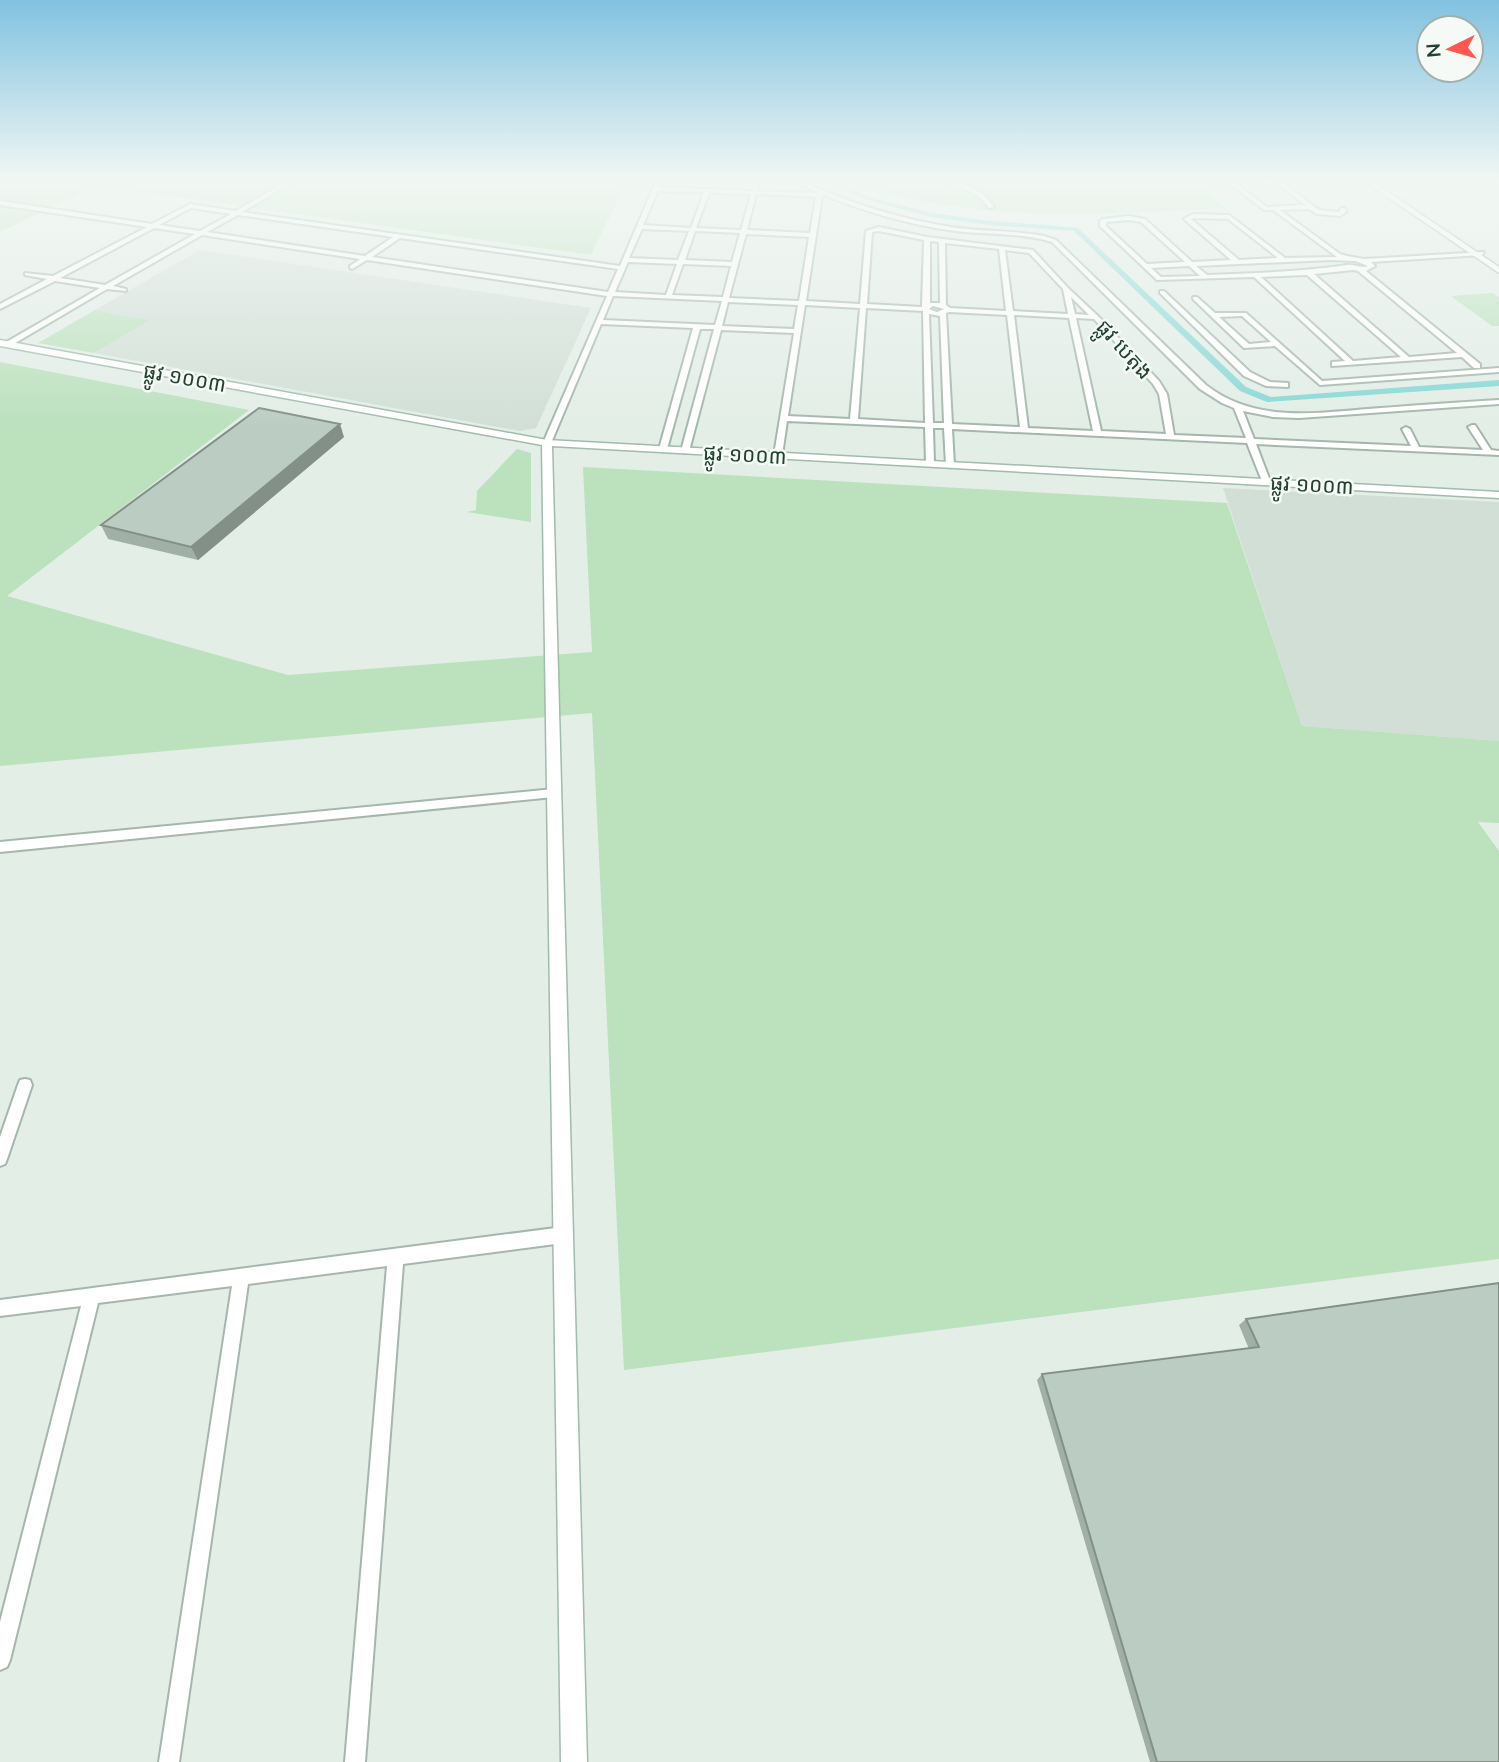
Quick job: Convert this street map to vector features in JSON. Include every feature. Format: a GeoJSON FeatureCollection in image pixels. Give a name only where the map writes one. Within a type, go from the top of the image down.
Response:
{"type":"FeatureCollection","features":[{"type":"Feature","properties":{"kind":"main road","name":"ផ្លូវ ១០០៣"},"geometry":{"type":"LineString","coordinates":[[4,343],[547,443],[1499,495]]}},
{"type":"Feature","properties":{"kind":"main road"},"geometry":{"type":"LineString","coordinates":[[547,443],[574,1762]]}},
{"type":"Feature","properties":{"kind":"street"},"geometry":{"type":"LineString","coordinates":[[0,307],[82,263]]}},
{"type":"Feature","properties":{"kind":"street"},"geometry":{"type":"LineString","coordinates":[[4,343],[148,263]]}},
{"type":"Feature","properties":{"kind":"street"},"geometry":{"type":"LineString","coordinates":[[352,267],[357,263]]}},
{"type":"Feature","properties":{"kind":"street"},"geometry":{"type":"LineString","coordinates":[[407,263],[610,294],[1086,314],[1098,319]]}},
{"type":"Feature","properties":{"kind":"street"},"geometry":{"type":"LineString","coordinates":[[589,263],[622,268]]}},
{"type":"Feature","properties":{"kind":"street"},"geometry":{"type":"LineString","coordinates":[[547,443],[624,263]]}},
{"type":"Feature","properties":{"kind":"street"},"geometry":{"type":"LineString","coordinates":[[668,297],[681,263]]}},
{"type":"Feature","properties":{"kind":"street"},"geometry":{"type":"LineString","coordinates":[[685,450],[735,264],[714,263]]}},
{"type":"Feature","properties":{"kind":"street"},"geometry":{"type":"LineString","coordinates":[[778,455],[808,263]]}},
{"type":"Feature","properties":{"kind":"street"},"geometry":{"type":"LineString","coordinates":[[854,421],[867,263]]}},
{"type":"Feature","properties":{"kind":"street"},"geometry":{"type":"LineString","coordinates":[[927,263],[930,464]]}},
{"type":"Feature","properties":{"kind":"street"},"geometry":{"type":"LineString","coordinates":[[943,263],[950,465]]}},
{"type":"Feature","properties":{"kind":"street"},"geometry":{"type":"LineString","coordinates":[[1004,263],[1024,430]]}},
{"type":"Feature","properties":{"kind":"street","name":"ផ្លូវ បេតុង"},"geometry":{"type":"LineString","coordinates":[[1042,263],[1098,319],[1163,394],[1170,437]]}},
{"type":"Feature","properties":{"kind":"street"},"geometry":{"type":"LineString","coordinates":[[1077,263],[1203,387],[1220,400],[1238,408],[1298,416],[1499,402]]}},
{"type":"Feature","properties":{"kind":"street"},"geometry":{"type":"LineString","coordinates":[[1141,263],[1159,279],[1309,273],[1406,263]]}},
{"type":"Feature","properties":{"kind":"street"},"geometry":{"type":"LineString","coordinates":[[1144,266],[1209,263]]}},
{"type":"Feature","properties":{"kind":"street"},"geometry":{"type":"LineString","coordinates":[[1343,263],[1357,269],[1477,366]]}},
{"type":"Feature","properties":{"kind":"street"},"geometry":{"type":"LineString","coordinates":[[1367,263],[1372,267]]}},
{"type":"Feature","properties":{"kind":"street"},"geometry":{"type":"LineString","coordinates":[[1191,264],[1205,277]]}},
{"type":"Feature","properties":{"kind":"street"},"geometry":{"type":"LineString","coordinates":[[1309,273],[1407,359]]}},
{"type":"Feature","properties":{"kind":"street"},"geometry":{"type":"LineString","coordinates":[[27,274],[124,290]]}},
{"type":"Feature","properties":{"kind":"street"},"geometry":{"type":"LineString","coordinates":[[1255,275],[1351,363]]}},
{"type":"Feature","properties":{"kind":"street"},"geometry":{"type":"LineString","coordinates":[[1066,289],[1097,433]]}},
{"type":"Feature","properties":{"kind":"street"},"geometry":{"type":"LineString","coordinates":[[1162,292],[1247,374],[1269,384],[1285,385]]}},
{"type":"Feature","properties":{"kind":"street"},"geometry":{"type":"LineString","coordinates":[[1195,298],[1247,346],[1275,344]]}},
{"type":"Feature","properties":{"kind":"street"},"geometry":{"type":"LineString","coordinates":[[1213,315],[1244,314],[1320,383],[1499,370]]}},
{"type":"Feature","properties":{"kind":"street"},"geometry":{"type":"LineString","coordinates":[[598,322],[797,331]]}},
{"type":"Feature","properties":{"kind":"street"},"geometry":{"type":"LineString","coordinates":[[663,449],[697,327]]}},
{"type":"Feature","properties":{"kind":"street"},"geometry":{"type":"LineString","coordinates":[[691,349],[712,350]]}},
{"type":"Feature","properties":{"kind":"street"},"geometry":{"type":"LineString","coordinates":[[1335,363],[1464,355]]}},
{"type":"Feature","properties":{"kind":"street"},"geometry":{"type":"LineString","coordinates":[[1238,408],[1266,481]]}},
{"type":"Feature","properties":{"kind":"street"},"geometry":{"type":"LineString","coordinates":[[784,418],[1499,453]]}},
{"type":"Feature","properties":{"kind":"street"},"geometry":{"type":"LineString","coordinates":[[1472,427],[1489,453]]}},
{"type":"Feature","properties":{"kind":"street"},"geometry":{"type":"LineString","coordinates":[[1406,429],[1418,450]]}},
{"type":"Feature","properties":{"kind":"street"},"geometry":{"type":"LineString","coordinates":[[0,847],[554,793]]}},
{"type":"Feature","properties":{"kind":"street"},"geometry":{"type":"LineString","coordinates":[[0,1159],[25,1086]]}},
{"type":"Feature","properties":{"kind":"street"},"geometry":{"type":"LineString","coordinates":[[0,1308],[563,1235]]}},
{"type":"Feature","properties":{"kind":"street"},"geometry":{"type":"LineString","coordinates":[[355,1762],[396,1256]]}},
{"type":"Feature","properties":{"kind":"street"},"geometry":{"type":"LineString","coordinates":[[169,1762],[241,1277]]}},
{"type":"Feature","properties":{"kind":"street"},"geometry":{"type":"LineString","coordinates":[[0,1660],[92,1296]]}},
{"type":"Feature","properties":{"kind":"shaded area"},"geometry":{"type":"Polygon","coordinates":[[[177,263],[289,263],[591,308],[536,428],[520,431],[94,353],[149,320],[95,310],[177,263]]]}},
{"type":"Feature","properties":{"kind":"shaded area"},"geometry":{"type":"Polygon","coordinates":[[[1223,488],[1499,502],[1499,741],[1302,726],[1223,488]]]}},
{"type":"Feature","properties":{"kind":"green space"},"geometry":{"type":"Polygon","coordinates":[[[1493,293],[1499,298],[1499,326],[1492,326],[1451,296],[1493,293]]]}},
{"type":"Feature","properties":{"kind":"green space"},"geometry":{"type":"Polygon","coordinates":[[[95,310],[150,320],[94,353],[38,343],[95,310]]]}},
{"type":"Feature","properties":{"kind":"green space"},"geometry":{"type":"Polygon","coordinates":[[[0,362],[249,410],[7,596],[288,675],[592,652],[583,467],[1227,503],[1302,726],[1499,741],[1499,823],[1478,822],[1499,851],[1499,1259],[624,1370],[592,713],[0,766],[0,362]]]}},
{"type":"Feature","properties":{"kind":"green space"},"geometry":{"type":"Polygon","coordinates":[[[517,449],[531,453],[531,522],[467,512],[476,510],[477,491],[517,449]]]}},
{"type":"Feature","properties":{"kind":"building"},"geometry":{"type":"Polygon","coordinates":[[[259,408],[340,424],[191,547],[101,525],[259,408]]]}},
{"type":"Feature","properties":{"kind":"building"},"geometry":{"type":"Polygon","coordinates":[[[1499,1283],[1499,1762],[1157,1762],[1042,1374],[1259,1347],[1246,1319],[1499,1283]]]}},
{"type":"Feature","properties":{"kind":"waterway"},"geometry":{"type":"LineString","coordinates":[[1112,263],[1243,389],[1270,400],[1499,383]]}}]}
